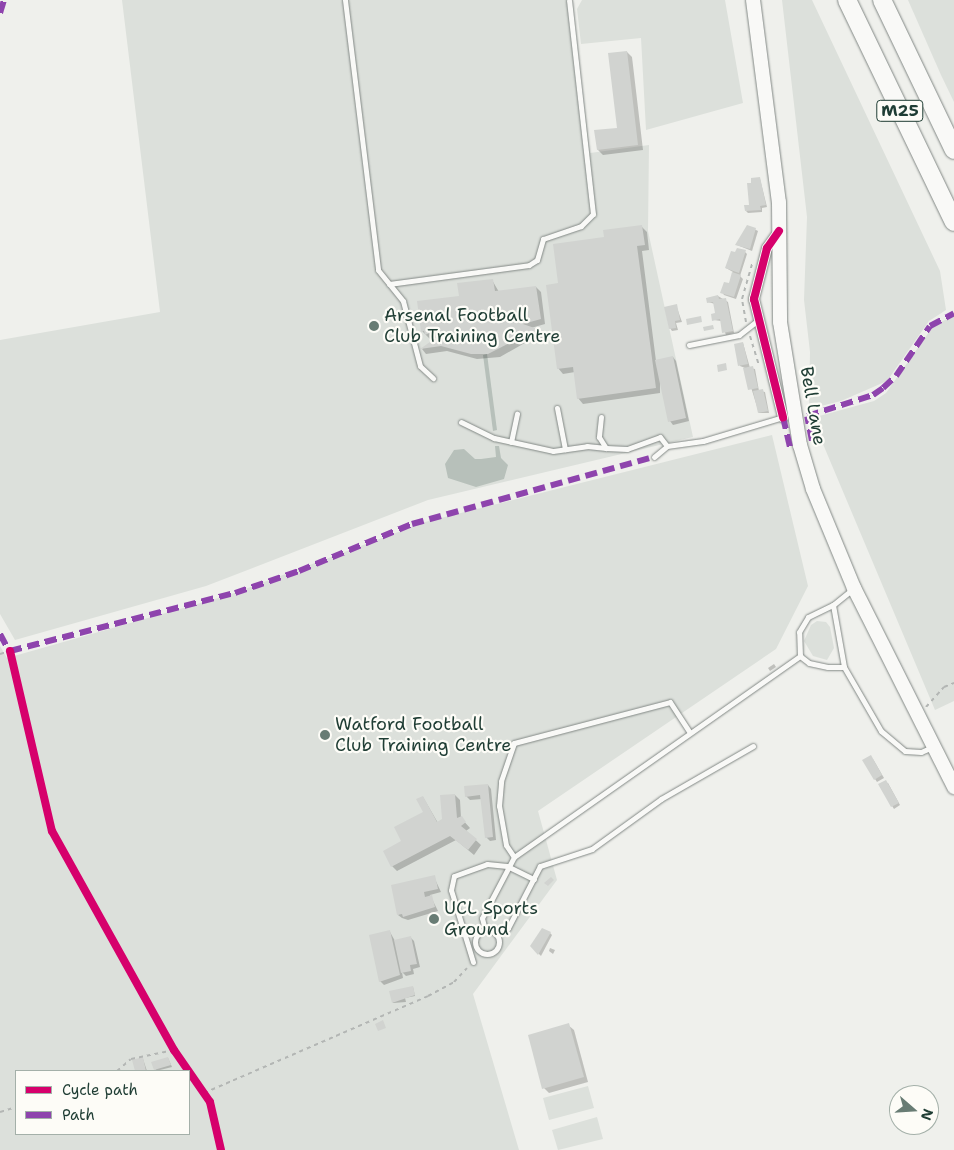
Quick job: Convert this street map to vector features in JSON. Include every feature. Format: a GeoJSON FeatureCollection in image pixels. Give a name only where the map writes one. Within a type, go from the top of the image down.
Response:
{"type":"FeatureCollection","features":[{"type":"Feature","properties":{"kind":"highway","name":"M25"},"geometry":{"type":"LineString","coordinates":[[847,0],[954,222]]}},
{"type":"Feature","properties":{"kind":"highway","name":"M25"},"geometry":{"type":"LineString","coordinates":[[882,0],[954,150]]}},
{"type":"Feature","properties":{"kind":"main road","name":"Bell Lane"},"geometry":{"type":"LineString","coordinates":[[753,0],[774,146],[780,231],[780,322],[788,415],[813,490],[854,588],[954,787]]}},
{"type":"Feature","properties":{"kind":"street"},"geometry":{"type":"LineString","coordinates":[[780,231],[766,248],[754,299],[757,321],[788,415]]}},
{"type":"Feature","properties":{"kind":"lane"},"geometry":{"type":"LineString","coordinates":[[345,0],[378,270],[403,302],[420,366],[433,378]]}},
{"type":"Feature","properties":{"kind":"lane"},"geometry":{"type":"LineString","coordinates":[[389,284],[529,265],[537,260],[544,239],[581,226],[593,214],[569,0]]}},
{"type":"Feature","properties":{"kind":"lane"},"geometry":{"type":"LineString","coordinates":[[689,345],[739,335],[757,321]]}},
{"type":"Feature","properties":{"kind":"lane"},"geometry":{"type":"LineString","coordinates":[[557,408],[566,449]]}},
{"type":"Feature","properties":{"kind":"lane"},"geometry":{"type":"LineString","coordinates":[[510,442],[517,414]]}},
{"type":"Feature","properties":{"kind":"lane"},"geometry":{"type":"LineString","coordinates":[[654,458],[667,446],[703,440],[788,415]]}},
{"type":"Feature","properties":{"kind":"lane"},"geometry":{"type":"LineString","coordinates":[[601,417],[599,437],[606,448]]}},
{"type":"Feature","properties":{"kind":"lane"},"geometry":{"type":"LineString","coordinates":[[461,422],[494,438],[553,451],[587,446],[627,449],[660,437],[667,446]]}},
{"type":"Feature","properties":{"kind":"lane"},"geometry":{"type":"LineString","coordinates":[[844,667],[828,668],[809,662],[800,656],[797,641],[803,624],[819,610],[833,606],[854,588]]}},
{"type":"Feature","properties":{"kind":"lane"},"geometry":{"type":"LineString","coordinates":[[833,606],[844,667],[881,731],[905,751],[921,752],[934,746]]}},
{"type":"Feature","properties":{"kind":"lane"},"geometry":{"type":"LineString","coordinates":[[753,746],[661,799],[592,849],[540,866],[508,928],[492,932],[485,930],[476,938],[475,946],[480,952],[491,953],[497,948],[499,941],[492,932],[484,926],[482,918],[507,866],[514,857],[689,731],[800,656]]}},
{"type":"Feature","properties":{"kind":"lane"},"geometry":{"type":"LineString","coordinates":[[514,857],[506,845],[499,806],[501,781],[514,743],[670,702],[689,731]]}},
{"type":"Feature","properties":{"kind":"lane"},"geometry":{"type":"LineString","coordinates":[[473,962],[450,882],[454,876],[487,864],[507,866],[534,879]]}},
{"type":"Feature","properties":{"kind":"path"},"geometry":{"type":"LineString","coordinates":[[0,654],[10,651]]}},
{"type":"Feature","properties":{"kind":"path"},"geometry":{"type":"LineString","coordinates":[[919,715],[944,687],[954,683]]}},
{"type":"Feature","properties":{"kind":"path"},"geometry":{"type":"LineString","coordinates":[[204,1093],[428,996],[454,982],[473,962]]}},
{"type":"Feature","properties":{"kind":"path"},"geometry":{"type":"LineString","coordinates":[[118,1070],[132,1058],[174,1050]]}},
{"type":"Feature","properties":{"kind":"path"},"geometry":{"type":"LineString","coordinates":[[0,1112],[15,1107]]}},
{"type":"Feature","properties":{"kind":"shaded area","name":"Arsenal Football Club Training Centre"},"geometry":{"type":"Polygon","coordinates":[[[122,0],[571,0],[590,153],[649,145],[648,231],[693,437],[428,500],[206,586],[15,640],[0,614],[0,340],[160,312],[122,0]]]}},
{"type":"Feature","properties":{"kind":"shaded area"},"geometry":{"type":"Polygon","coordinates":[[[582,0],[725,0],[743,103],[646,130],[641,38],[581,44],[577,9],[582,0]]]}},
{"type":"Feature","properties":{"kind":"shaded area"},"geometry":{"type":"Polygon","coordinates":[[[782,0],[812,0],[940,271],[946,310],[929,321],[887,381],[841,401],[809,409],[810,352],[804,300],[807,217],[782,0]]]}},
{"type":"Feature","properties":{"kind":"shaded area"},"geometry":{"type":"Polygon","coordinates":[[[908,0],[954,0],[954,102],[941,75],[908,0]]]}},
{"type":"Feature","properties":{"kind":"shaded area"},"geometry":{"type":"Polygon","coordinates":[[[954,316],[954,701],[935,710],[812,418],[874,401],[886,393],[934,325],[954,316]]]}},
{"type":"Feature","properties":{"kind":"shaded area"},"geometry":{"type":"Polygon","coordinates":[[[487,354],[497,430],[493,431],[483,355],[487,354]]]}},
{"type":"Feature","properties":{"kind":"shaded area","name":"Watford Football Club Training Centre"},"geometry":{"type":"Polygon","coordinates":[[[772,435],[808,586],[776,649],[538,811],[557,880],[473,994],[519,1150],[0,1150],[0,646],[7,658],[229,595],[425,522],[772,435]]]}},
{"type":"Feature","properties":{"kind":"shaded area"},"geometry":{"type":"Polygon","coordinates":[[[495,446],[499,446],[501,458],[508,465],[504,479],[476,487],[448,478],[445,464],[454,450],[464,449],[475,459],[481,459],[496,457],[495,446]]]}},
{"type":"Feature","properties":{"kind":"shaded area"},"geometry":{"type":"Polygon","coordinates":[[[817,621],[826,622],[830,627],[834,648],[827,660],[813,656],[804,641],[811,625],[817,621]]]}},
{"type":"Feature","properties":{"kind":"shaded area"},"geometry":{"type":"Polygon","coordinates":[[[588,1086],[594,1108],[549,1120],[543,1098],[588,1086]]]}},
{"type":"Feature","properties":{"kind":"shaded area"},"geometry":{"type":"Polygon","coordinates":[[[597,1117],[603,1139],[558,1150],[552,1130],[597,1117]]]}},
{"type":"Feature","properties":{"kind":"building"},"geometry":{"type":"Polygon","coordinates":[[[627,51],[638,145],[597,150],[594,130],[617,128],[608,53],[627,51]]]}},
{"type":"Feature","properties":{"kind":"building"},"geometry":{"type":"Polygon","coordinates":[[[760,177],[766,205],[760,206],[761,210],[745,211],[744,205],[749,205],[747,183],[751,183],[751,178],[760,177]]]}},
{"type":"Feature","properties":{"kind":"building"},"geometry":{"type":"Polygon","coordinates":[[[642,225],[645,245],[637,246],[656,388],[577,399],[573,367],[557,369],[546,285],[558,283],[553,244],[604,237],[603,230],[642,225]]]}},
{"type":"Feature","properties":{"kind":"building"},"geometry":{"type":"Polygon","coordinates":[[[747,225],[756,228],[750,249],[735,245],[747,225]]]}},
{"type":"Feature","properties":{"kind":"building"},"geometry":{"type":"Polygon","coordinates":[[[737,248],[746,250],[739,273],[725,268],[731,251],[735,252],[737,248]]]}},
{"type":"Feature","properties":{"kind":"building"},"geometry":{"type":"Polygon","coordinates":[[[732,272],[741,275],[734,297],[720,293],[724,282],[729,283],[732,272]]]}},
{"type":"Feature","properties":{"kind":"building"},"geometry":{"type":"Polygon","coordinates":[[[493,279],[495,291],[536,286],[541,319],[523,324],[546,332],[525,335],[488,354],[471,354],[441,346],[420,349],[440,335],[439,329],[425,335],[424,331],[421,332],[417,301],[459,296],[457,283],[493,279]]]}},
{"type":"Feature","properties":{"kind":"building"},"geometry":{"type":"Polygon","coordinates":[[[718,295],[719,299],[726,298],[733,331],[722,333],[720,319],[712,321],[711,314],[715,313],[713,302],[707,303],[706,298],[718,295]]]}},
{"type":"Feature","properties":{"kind":"building"},"geometry":{"type":"Polygon","coordinates":[[[677,304],[680,320],[675,321],[676,328],[669,329],[664,307],[677,304]]]}},
{"type":"Feature","properties":{"kind":"building"},"geometry":{"type":"Polygon","coordinates":[[[701,316],[702,322],[687,325],[686,319],[701,316]]]}},
{"type":"Feature","properties":{"kind":"building"},"geometry":{"type":"Polygon","coordinates":[[[713,325],[714,329],[704,331],[703,327],[713,325]]]}},
{"type":"Feature","properties":{"kind":"building"},"geometry":{"type":"Polygon","coordinates":[[[743,342],[748,364],[738,366],[734,344],[743,342]]]}},
{"type":"Feature","properties":{"kind":"building"},"geometry":{"type":"Polygon","coordinates":[[[673,356],[686,418],[668,422],[655,360],[673,356]]]}},
{"type":"Feature","properties":{"kind":"building"},"geometry":{"type":"Polygon","coordinates":[[[726,363],[727,370],[718,372],[717,365],[726,363]]]}},
{"type":"Feature","properties":{"kind":"building"},"geometry":{"type":"Polygon","coordinates":[[[753,366],[758,388],[748,390],[743,368],[753,366]]]}},
{"type":"Feature","properties":{"kind":"building"},"geometry":{"type":"Polygon","coordinates":[[[763,389],[768,411],[758,413],[753,391],[763,389]]]}},
{"type":"Feature","properties":{"kind":"building"},"geometry":{"type":"Polygon","coordinates":[[[871,755],[882,775],[874,780],[862,760],[871,755]]]}},
{"type":"Feature","properties":{"kind":"building"},"geometry":{"type":"Polygon","coordinates":[[[886,780],[899,803],[891,807],[878,784],[886,780]]]}},
{"type":"Feature","properties":{"kind":"building"},"geometry":{"type":"Polygon","coordinates":[[[488,784],[493,837],[485,838],[480,795],[465,797],[464,786],[488,784]]]}},
{"type":"Feature","properties":{"kind":"building"},"geometry":{"type":"Polygon","coordinates":[[[455,794],[457,818],[462,816],[466,822],[461,826],[477,839],[468,850],[450,836],[391,867],[383,851],[401,841],[394,827],[423,812],[416,799],[423,796],[437,822],[442,819],[440,795],[455,794]]]}},
{"type":"Feature","properties":{"kind":"building"},"geometry":{"type":"Polygon","coordinates":[[[435,875],[438,889],[424,892],[425,897],[432,895],[435,907],[403,917],[402,914],[397,915],[391,885],[435,875]]]}},
{"type":"Feature","properties":{"kind":"building"},"geometry":{"type":"Polygon","coordinates":[[[551,877],[554,880],[548,886],[544,883],[551,877]]]}},
{"type":"Feature","properties":{"kind":"building"},"geometry":{"type":"Polygon","coordinates":[[[542,928],[551,932],[538,955],[530,946],[542,928]]]}},
{"type":"Feature","properties":{"kind":"building"},"geometry":{"type":"Polygon","coordinates":[[[390,930],[400,975],[379,982],[369,935],[390,930]]]}},
{"type":"Feature","properties":{"kind":"building"},"geometry":{"type":"Polygon","coordinates":[[[411,936],[417,964],[410,965],[411,971],[401,973],[394,940],[411,936]]]}},
{"type":"Feature","properties":{"kind":"building"},"geometry":{"type":"Polygon","coordinates":[[[413,986],[415,995],[392,1003],[389,991],[413,986]]]}},
{"type":"Feature","properties":{"kind":"building"},"geometry":{"type":"Polygon","coordinates":[[[383,1020],[386,1028],[378,1031],[375,1024],[383,1020]]]}},
{"type":"Feature","properties":{"kind":"building"},"geometry":{"type":"Polygon","coordinates":[[[569,1023],[584,1077],[542,1089],[528,1035],[569,1023]]]}},
{"type":"Feature","properties":{"kind":"building"},"geometry":{"type":"Polygon","coordinates":[[[143,1057],[146,1070],[135,1070],[132,1060],[143,1057]]]}},
{"type":"Feature","properties":{"kind":"building"},"geometry":{"type":"Polygon","coordinates":[[[168,1057],[171,1065],[154,1070],[151,1062],[168,1057]]]}},
{"type":"Feature","properties":{"kind":"marked path"},"geometry":{"type":"LineString","coordinates":[[0,13],[4,0]]}},
{"type":"Feature","properties":{"kind":"marked path"},"geometry":{"type":"LineString","coordinates":[[812,441],[807,416],[873,395],[883,388],[896,376],[930,326],[954,313]]}},
{"type":"Feature","properties":{"kind":"marked path"},"geometry":{"type":"LineString","coordinates":[[783,417],[790,448]]}},
{"type":"Feature","properties":{"kind":"marked path"},"geometry":{"type":"LineString","coordinates":[[10,651],[235,593],[299,571],[412,524],[654,457]]}},
{"type":"Feature","properties":{"kind":"marked path"},"geometry":{"type":"LineString","coordinates":[[0,634],[11,655]]}},
{"type":"Feature","properties":{"kind":"cycle path"},"geometry":{"type":"LineString","coordinates":[[779,231],[767,248],[754,299],[783,417]]}},
{"type":"Feature","properties":{"kind":"cycle path"},"geometry":{"type":"LineString","coordinates":[[10,651],[52,831],[174,1050],[188,1070]]}},
{"type":"Feature","properties":{"kind":"cycle path"},"geometry":{"type":"LineString","coordinates":[[190,1073],[210,1102],[221,1150]]}},
{"type":"Feature","properties":{"kind":"place","name":"Arsenal Football Club Training Centre"},"geometry":{"type":"Point","coordinates":[374,326]}},
{"type":"Feature","properties":{"kind":"place","name":"Watford Football Club Training Centre"},"geometry":{"type":"Point","coordinates":[325,735]}},
{"type":"Feature","properties":{"kind":"place","name":"UCL Sports Ground"},"geometry":{"type":"Point","coordinates":[434,919]}}]}
